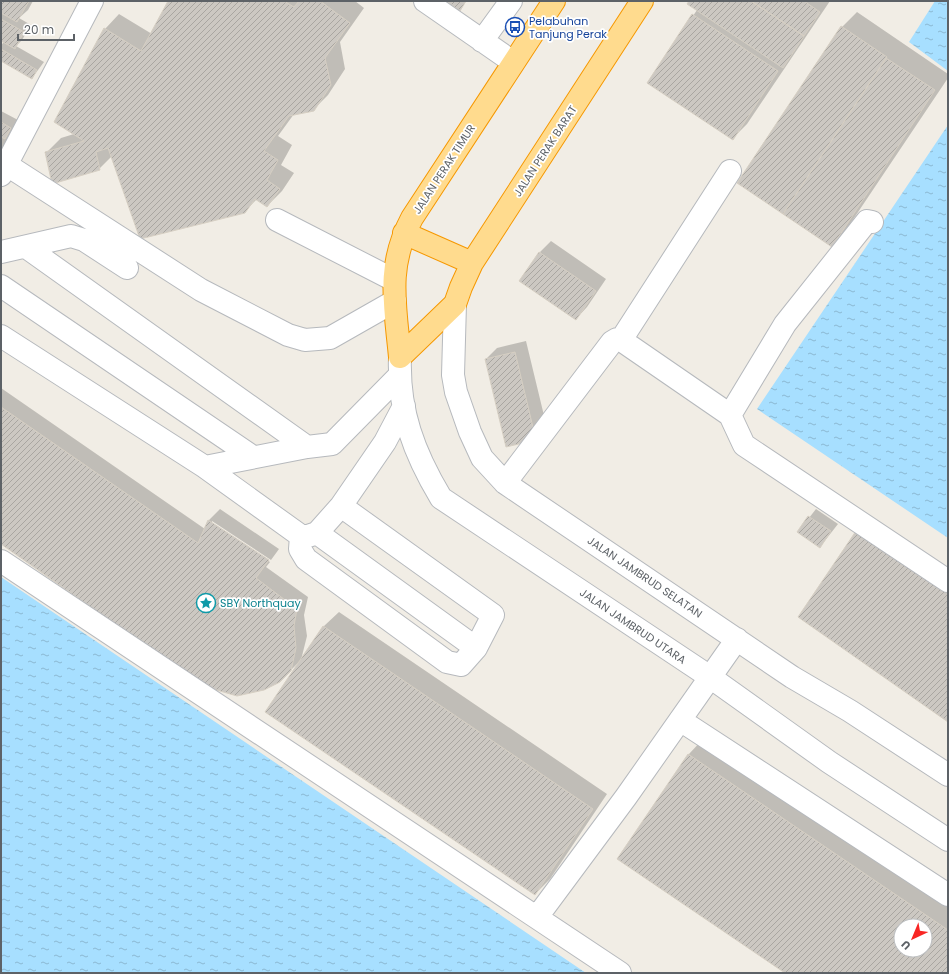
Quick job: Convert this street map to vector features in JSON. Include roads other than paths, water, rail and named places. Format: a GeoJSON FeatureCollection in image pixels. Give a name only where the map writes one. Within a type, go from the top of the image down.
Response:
{"type":"FeatureCollection","features":[{"type":"Feature","properties":{"kind":"highway","name":"JALAN PERAK TIMUR"},"geometry":{"type":"LineString","coordinates":[[400,366],[394,291],[397,254],[404,233],[412,218],[554,1]]}},
{"type":"Feature","properties":{"kind":"highway","name":"JALAN PERAK BARAT"},"geometry":{"type":"LineString","coordinates":[[455,304],[472,263],[642,1]]}},
{"type":"Feature","properties":{"kind":"highway"},"geometry":{"type":"LineString","coordinates":[[404,233],[472,263]]}},
{"type":"Feature","properties":{"kind":"highway"},"geometry":{"type":"LineString","coordinates":[[400,366],[455,304]]}},
{"type":"Feature","properties":{"kind":"street"},"geometry":{"type":"LineString","coordinates":[[92,1],[4,170],[201,290],[288,335],[305,340],[330,338],[394,291],[277,220]]}},
{"type":"Feature","properties":{"kind":"street"},"geometry":{"type":"LineString","coordinates":[[425,1],[513,62]]}},
{"type":"Feature","properties":{"kind":"street"},"geometry":{"type":"LineString","coordinates":[[482,41],[511,1]]}},
{"type":"Feature","properties":{"kind":"street"},"geometry":{"type":"LineString","coordinates":[[621,340],[730,170]]}},
{"type":"Feature","properties":{"kind":"street"},"geometry":{"type":"LineString","coordinates":[[730,415],[785,324],[866,221],[872,222]]}},
{"type":"Feature","properties":{"kind":"street"},"geometry":{"type":"LineString","coordinates":[[1,252],[63,237],[78,237],[127,268]]}},
{"type":"Feature","properties":{"kind":"street"},"geometry":{"type":"LineString","coordinates":[[26,247],[307,447]]}},
{"type":"Feature","properties":{"kind":"street"},"geometry":{"type":"LineString","coordinates":[[1,286],[253,458]]}},
{"type":"Feature","properties":{"kind":"street","name":"JALAN JAMBRUD SELATAN"},"geometry":{"type":"LineString","coordinates":[[455,304],[453,375],[456,392],[470,432],[482,458],[505,483],[792,677],[850,711],[948,776]]}},
{"type":"Feature","properties":{"kind":"street"},"geometry":{"type":"LineString","coordinates":[[1,336],[309,535],[476,648]]}},
{"type":"Feature","properties":{"kind":"street"},"geometry":{"type":"LineString","coordinates":[[505,483],[612,342],[617,339],[621,340],[730,415],[744,445],[948,581]]}},
{"type":"Feature","properties":{"kind":"street"},"geometry":{"type":"LineString","coordinates":[[205,468],[307,447],[332,444],[400,366]]}},
{"type":"Feature","properties":{"kind":"street","name":"JALAN JAMBRUD UTARA"},"geometry":{"type":"LineString","coordinates":[[400,366],[404,406],[410,432],[423,468],[441,498],[710,677],[829,762],[948,840]]}},
{"type":"Feature","properties":{"kind":"street"},"geometry":{"type":"LineString","coordinates":[[341,506],[493,615],[476,648],[461,665],[447,662],[306,559],[300,549],[309,535],[341,506],[385,442],[404,406]]}},
{"type":"Feature","properties":{"kind":"street"},"geometry":{"type":"LineString","coordinates":[[1,561],[620,973]]}},
{"type":"Feature","properties":{"kind":"street"},"geometry":{"type":"LineString","coordinates":[[537,918],[626,797],[737,639]]}},
{"type":"Feature","properties":{"kind":"street"},"geometry":{"type":"LineString","coordinates":[[680,720],[948,895]]}},
{"type":"Feature","properties":{"kind":"water"},"geometry":{"type":"Polygon","coordinates":[[[935,1],[948,1],[948,71],[909,42],[935,1]]]}},
{"type":"Feature","properties":{"kind":"water"},"geometry":{"type":"Polygon","coordinates":[[[948,125],[948,538],[757,409],[948,125]]]}},
{"type":"Feature","properties":{"kind":"water"},"geometry":{"type":"Polygon","coordinates":[[[1,577],[586,973],[1,973],[1,577]]]}},
{"type":"Feature","properties":{"kind":"place","name":"Pelabuhan Tanjung Perak"},"geometry":{"type":"Point","coordinates":[515,27]}},
{"type":"Feature","properties":{"kind":"place","name":"SBY Northquay"},"geometry":{"type":"Point","coordinates":[206,603]}}]}
